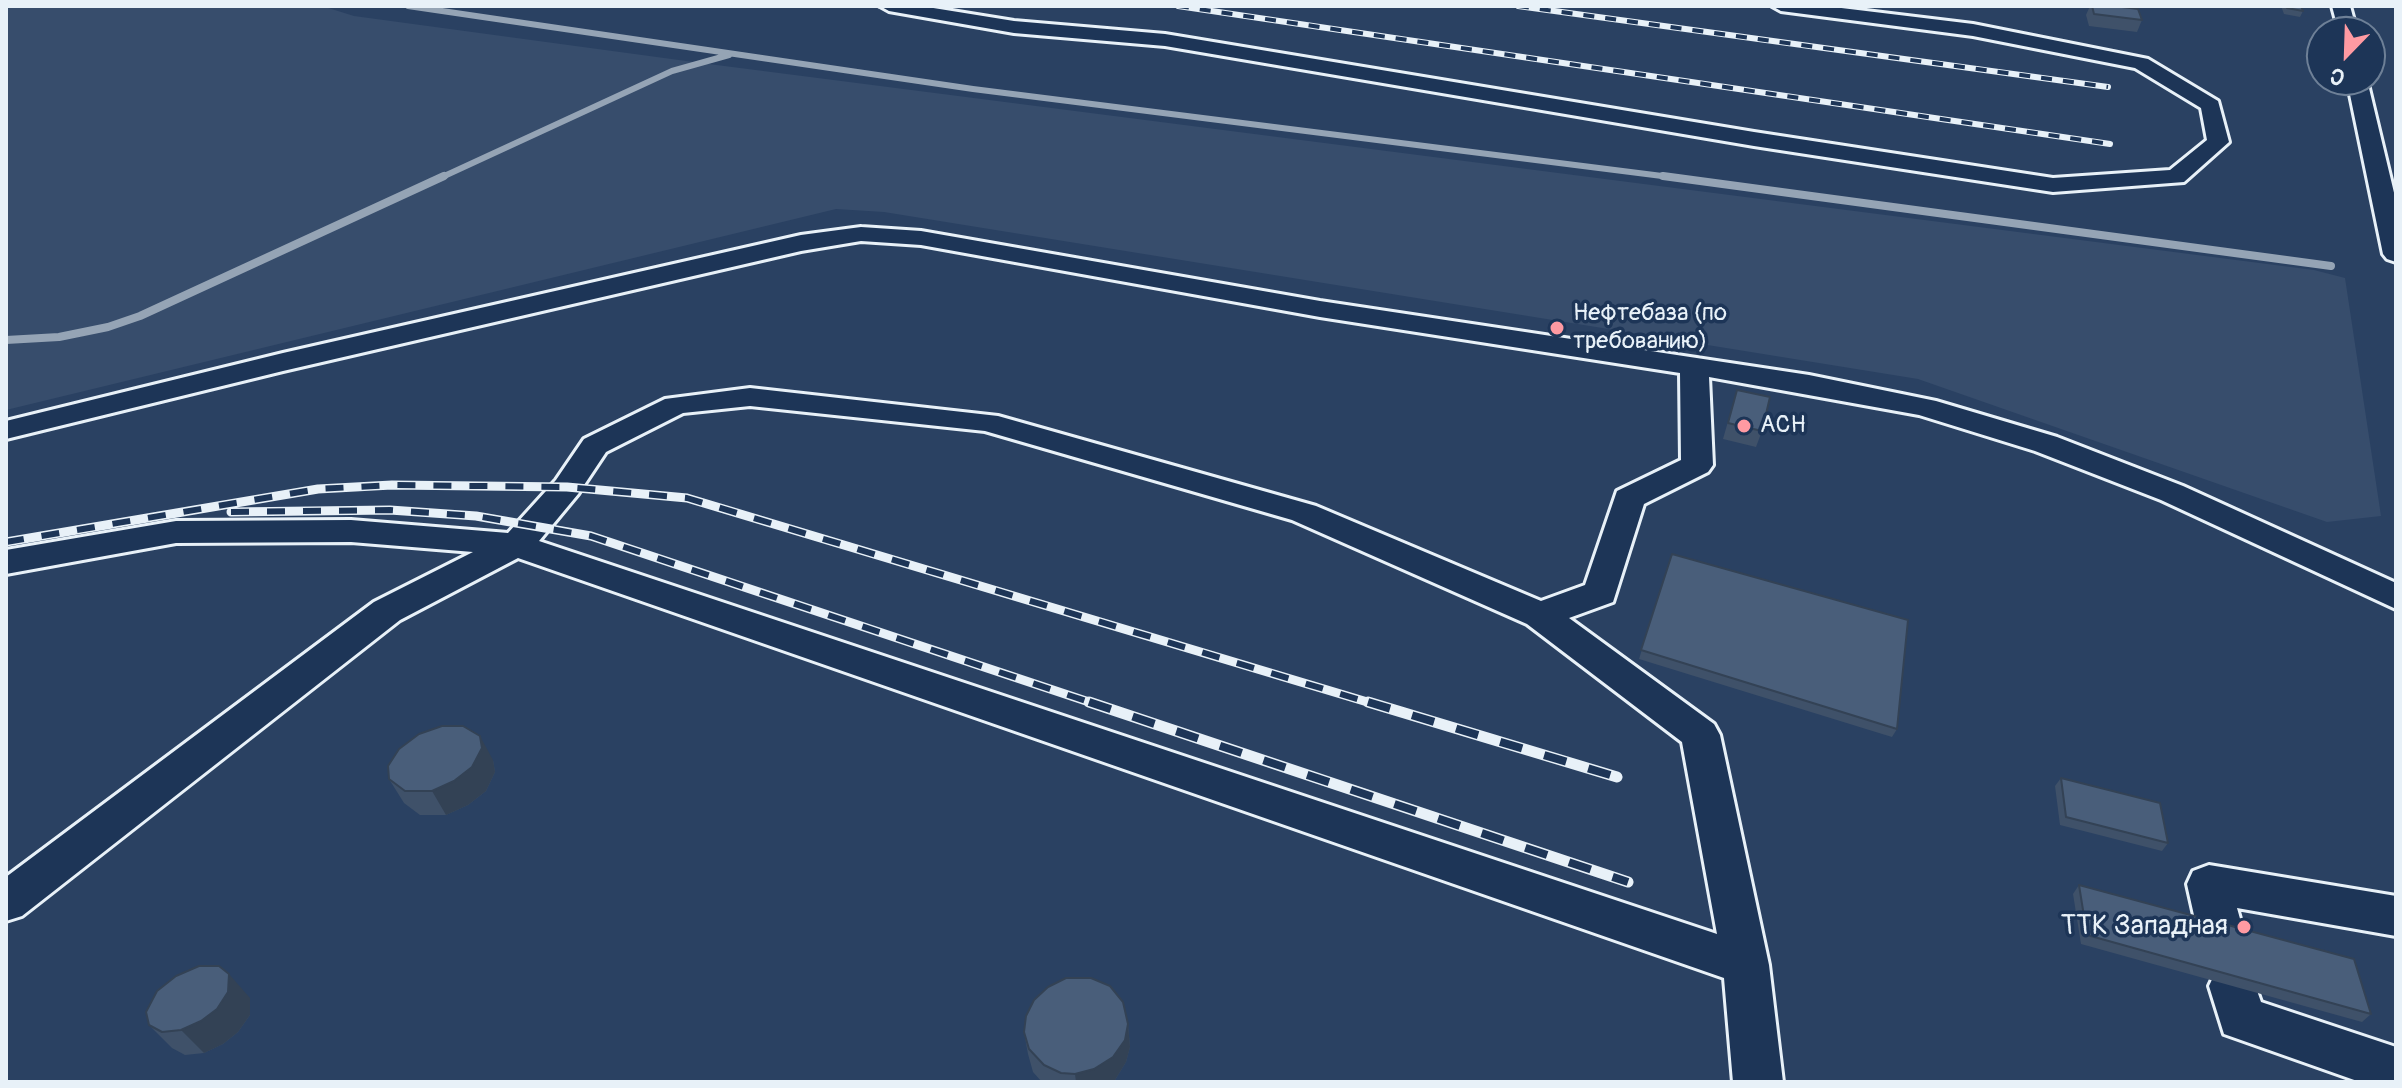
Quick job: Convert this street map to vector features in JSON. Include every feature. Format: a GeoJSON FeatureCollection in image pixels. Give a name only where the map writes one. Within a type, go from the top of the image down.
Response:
{"type":"FeatureCollection","features":[{"type":"Feature","properties":{"kind":"street"},"geometry":{"type":"LineString","coordinates":[[889,6],[1014,27],[1165,40],[1754,139],[2053,185],[2176,177],[2218,142],[2211,105],[2141,63],[1973,30],[1781,6]]}},
{"type":"Feature","properties":{"kind":"street"},"geometry":{"type":"LineString","coordinates":[[2361,96],[2396,254]]}},
{"type":"Feature","properties":{"kind":"street"},"geometry":{"type":"LineString","coordinates":[[6,430],[298,358],[755,253],[861,234],[921,238],[1320,309],[1809,384],[1925,407],[2046,444],[2172,493],[2396,597]]}},
{"type":"Feature","properties":{"kind":"street"},"geometry":{"type":"LineString","coordinates":[[1540,615],[1600,593],[1629,498],[1697,465],[1693,398],[1695,366]]}},
{"type":"Feature","properties":{"kind":"street"},"geometry":{"type":"LineString","coordinates":[[6,902],[387,611],[516,545],[567,487],[595,446],[676,405],[750,397],[987,422],[1304,513],[1540,615],[1700,735],[1746,965],[1758,1082]]}},
{"type":"Feature","properties":{"kind":"street"},"geometry":{"type":"LineString","coordinates":[[6,562],[176,532],[351,531],[516,545],[1746,965]]}},
{"type":"Feature","properties":{"kind":"street"},"geometry":{"type":"LineString","coordinates":[[2221,933],[2209,884],[2396,916]]}},
{"type":"Feature","properties":{"kind":"street"},"geometry":{"type":"LineString","coordinates":[[2233,986],[2241,1018],[2396,1071]]}},
{"type":"Feature","properties":{"kind":"shaded area"},"geometry":{"type":"Polygon","coordinates":[[[6,6],[2396,6],[2396,1082],[6,1082],[6,6]]]}},
{"type":"Feature","properties":{"kind":"shaded area"},"geometry":{"type":"Polygon","coordinates":[[[6,6],[322,6],[354,16],[701,63],[2314,270],[2345,278],[2381,516],[2327,522],[1918,379],[884,212],[836,209],[6,410],[6,6]]]}},
{"type":"Feature","properties":{"kind":"building"},"geometry":{"type":"Polygon","coordinates":[[[2092,6],[2138,9],[2142,20],[2094,14],[2092,6]]]}},
{"type":"Feature","properties":{"kind":"building"},"geometry":{"type":"Polygon","coordinates":[[[2301,6],[2303,11],[2287,8],[2301,6]]]}},
{"type":"Feature","properties":{"kind":"building"},"geometry":{"type":"Polygon","coordinates":[[[1737,390],[1770,397],[1762,431],[1728,423],[1737,390]]]}},
{"type":"Feature","properties":{"kind":"building"},"geometry":{"type":"Polygon","coordinates":[[[1672,554],[1908,620],[1897,729],[1641,650],[1672,554]]]}},
{"type":"Feature","properties":{"kind":"building"},"geometry":{"type":"Polygon","coordinates":[[[442,726],[463,726],[480,736],[482,748],[472,767],[454,781],[432,791],[405,791],[389,779],[388,766],[399,749],[419,734],[442,726]]]}},
{"type":"Feature","properties":{"kind":"building"},"geometry":{"type":"Polygon","coordinates":[[[2061,778],[2160,803],[2168,843],[2066,817],[2061,778]]]}},
{"type":"Feature","properties":{"kind":"building"},"geometry":{"type":"Polygon","coordinates":[[[2079,885],[2354,959],[2371,1014],[2087,935],[2079,885]]]}},
{"type":"Feature","properties":{"kind":"building"},"geometry":{"type":"Polygon","coordinates":[[[199,966],[219,966],[229,974],[228,992],[217,1009],[181,1030],[162,1032],[149,1025],[146,1012],[157,991],[176,976],[199,966]]]}},
{"type":"Feature","properties":{"kind":"building"},"geometry":{"type":"Polygon","coordinates":[[[1066,978],[1091,978],[1110,986],[1123,1002],[1128,1024],[1125,1040],[1113,1057],[1094,1069],[1075,1074],[1061,1073],[1044,1065],[1029,1049],[1024,1032],[1026,1016],[1034,1000],[1048,987],[1066,978]]]}},
{"type":"Feature","properties":{"kind":"waterway"},"geometry":{"type":"LineString","coordinates":[[408,6],[973,89],[1676,178]]}},
{"type":"Feature","properties":{"kind":"waterway"},"geometry":{"type":"LineString","coordinates":[[440,178],[672,71],[729,55]]}},
{"type":"Feature","properties":{"kind":"waterway"},"geometry":{"type":"LineString","coordinates":[[6,340],[59,337],[108,327],[140,316],[444,176]]}},
{"type":"Feature","properties":{"kind":"waterway"},"geometry":{"type":"LineString","coordinates":[[1663,176],[1676,178]]}},
{"type":"Feature","properties":{"kind":"waterway"},"geometry":{"type":"LineString","coordinates":[[1676,178],[2331,266]]}},
{"type":"Feature","properties":{"kind":"railway"},"geometry":{"type":"LineString","coordinates":[[1178,6],[2110,144]]}},
{"type":"Feature","properties":{"kind":"railway"},"geometry":{"type":"LineString","coordinates":[[1518,6],[2108,87]]}},
{"type":"Feature","properties":{"kind":"railway"},"geometry":{"type":"LineString","coordinates":[[6,542],[318,489],[392,485],[567,487],[687,498],[1374,704]]}},
{"type":"Feature","properties":{"kind":"railway"},"geometry":{"type":"LineString","coordinates":[[231,512],[390,510],[476,516],[591,536],[1089,702]]}},
{"type":"Feature","properties":{"kind":"railway"},"geometry":{"type":"LineString","coordinates":[[1089,702],[1095,704]]}},
{"type":"Feature","properties":{"kind":"railway"},"geometry":{"type":"LineString","coordinates":[[1089,702],[1628,882]]}},
{"type":"Feature","properties":{"kind":"railway"},"geometry":{"type":"LineString","coordinates":[[1368,702],[1617,777]]}},
{"type":"Feature","properties":{"kind":"place","name":"Нефтебаза (по требованию)"},"geometry":{"type":"Point","coordinates":[1557,328]}},
{"type":"Feature","properties":{"kind":"place","name":"АСН"},"geometry":{"type":"Point","coordinates":[1744,426]}},
{"type":"Feature","properties":{"kind":"place","name":"ТТК Западная"},"geometry":{"type":"Point","coordinates":[2244,927]}}]}
